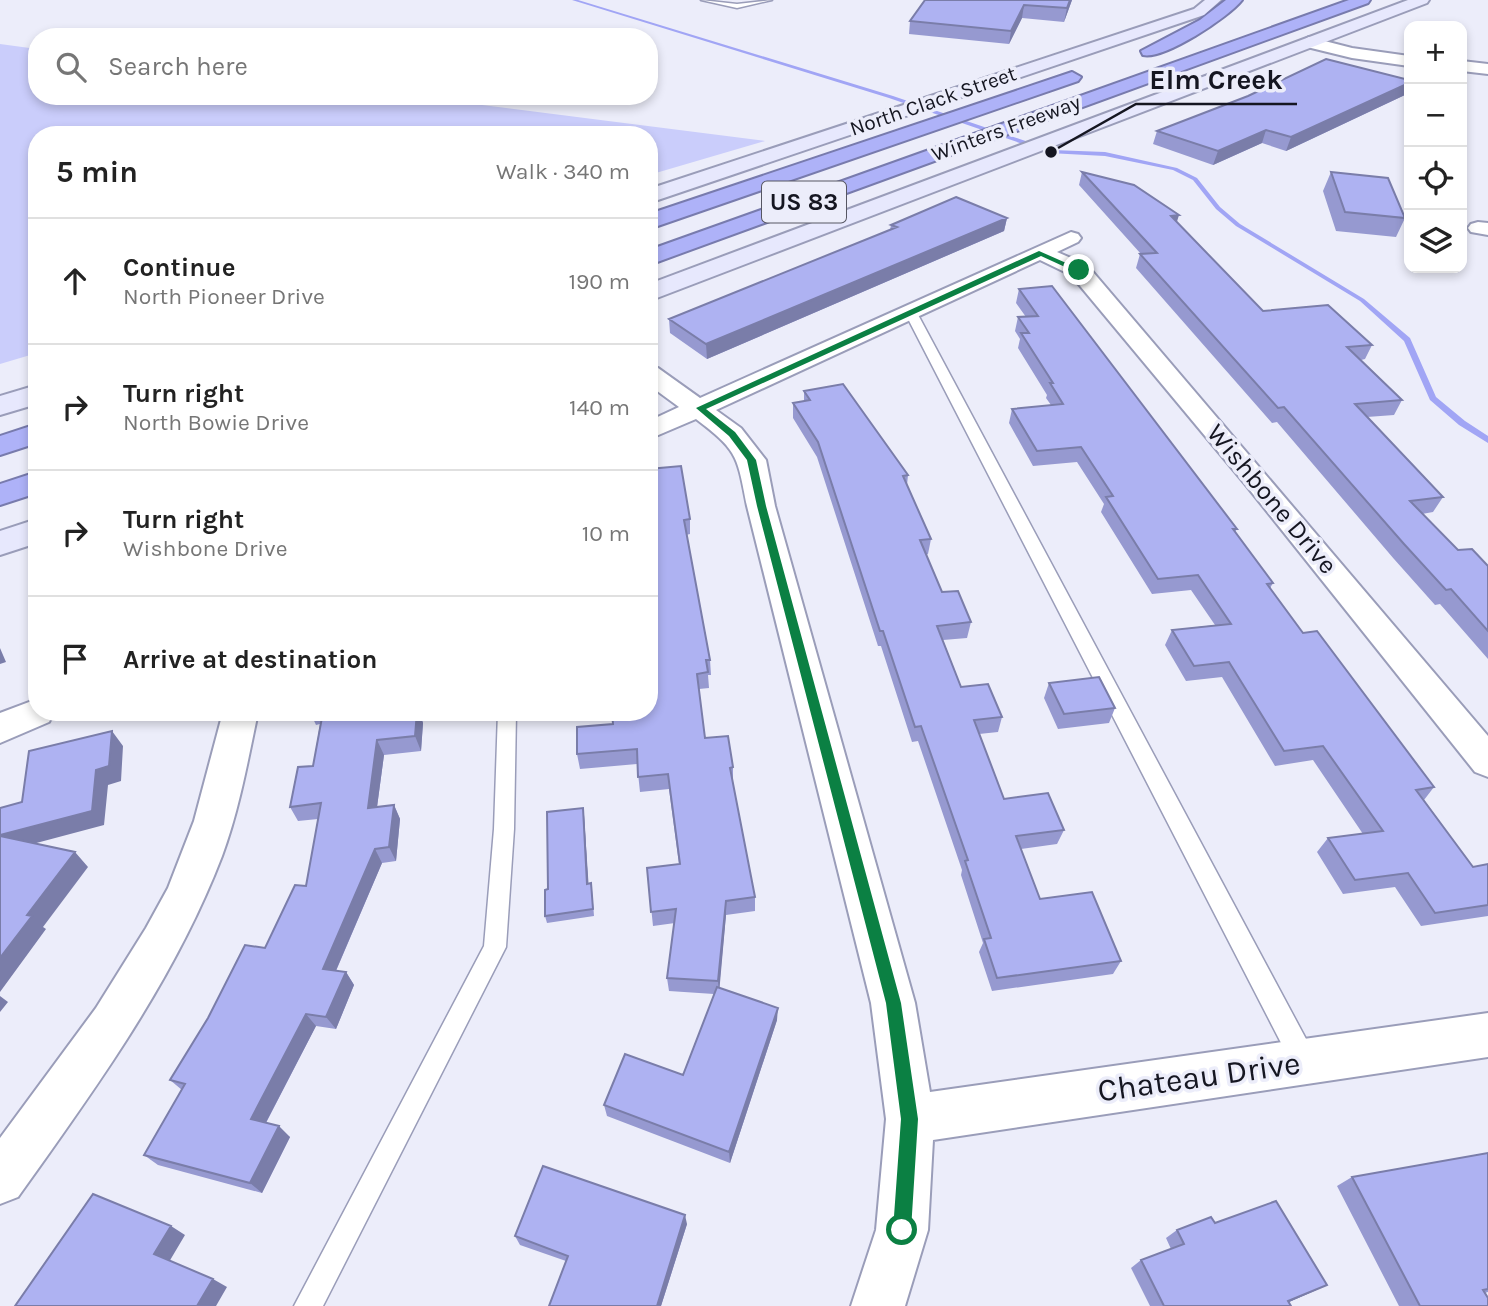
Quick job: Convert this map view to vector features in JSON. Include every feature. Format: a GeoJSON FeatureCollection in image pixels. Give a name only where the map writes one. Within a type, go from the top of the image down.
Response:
{"type":"FeatureCollection","features":[{"type":"Feature","properties":{"kind":"highway"},"geometry":{"type":"LineString","coordinates":[[1235,0],[1224,11],[1199,27],[1143,53],[1239,21]]}},
{"type":"Feature","properties":{"kind":"highway","name":"Winters Freeway"},"geometry":{"type":"LineString","coordinates":[[658,255],[1363,0]]}},
{"type":"Feature","properties":{"kind":"highway","name":"Winters Freeway"},"geometry":{"type":"LineString","coordinates":[[658,219],[1086,72]]}},
{"type":"Feature","properties":{"kind":"highway"},"geometry":{"type":"LineString","coordinates":[[0,446],[28,436]]}},
{"type":"Feature","properties":{"kind":"highway"},"geometry":{"type":"LineString","coordinates":[[0,495],[28,485]]}},
{"type":"Feature","properties":{"kind":"main road","name":"North Clack Street"},"geometry":{"type":"LineString","coordinates":[[658,194],[1199,12],[1214,0]]}},
{"type":"Feature","properties":{"kind":"main road"},"geometry":{"type":"LineString","coordinates":[[658,290],[999,158],[1422,0]]}},
{"type":"Feature","properties":{"kind":"main road"},"geometry":{"type":"LineString","coordinates":[[0,406],[28,397]]}},
{"type":"Feature","properties":{"kind":"main road"},"geometry":{"type":"LineString","coordinates":[[0,544],[28,533]]}},
{"type":"Feature","properties":{"kind":"street"},"geometry":{"type":"LineString","coordinates":[[1308,42],[1352,53],[1404,60]]}},
{"type":"Feature","properties":{"kind":"street"},"geometry":{"type":"LineString","coordinates":[[1467,67],[1488,69]]}},
{"type":"Feature","properties":{"kind":"street"},"geometry":{"type":"LineString","coordinates":[[658,427],[1071,238]]}},
{"type":"Feature","properties":{"kind":"street","name":"Wishbone Drive"},"geometry":{"type":"LineString","coordinates":[[1041,253],[1079,270],[1255,478],[1488,762]]}},
{"type":"Feature","properties":{"kind":"street"},"geometry":{"type":"LineString","coordinates":[[658,379],[732,434],[752,460],[768,533],[893,1003],[909,1119],[902,1230],[878,1306]]}},
{"type":"Feature","properties":{"kind":"street"},"geometry":{"type":"LineString","coordinates":[[0,729],[28,716]]}},
{"type":"Feature","properties":{"kind":"street"},"geometry":{"type":"LineString","coordinates":[[0,1180],[80,1071],[146,971],[202,855],[239,721]]}},
{"type":"Feature","properties":{"kind":"street","name":"Chateau Drive"},"geometry":{"type":"LineString","coordinates":[[909,1119],[1488,1035]]}},
{"type":"Feature","properties":{"kind":"lane"},"geometry":{"type":"LineString","coordinates":[[704,0],[737,6],[769,0]]}},
{"type":"Feature","properties":{"kind":"lane"},"geometry":{"type":"LineString","coordinates":[[910,311],[1304,1061]]}},
{"type":"Feature","properties":{"kind":"lane"},"geometry":{"type":"LineString","coordinates":[[308,1306],[495,947],[504,829],[508,721]]}},
{"type":"Feature","properties":{"kind":"shaded area"},"geometry":{"type":"Polygon","coordinates":[[[0,44],[28,48],[28,105],[482,105],[647,126],[28,126],[28,356],[0,364],[0,44]]]}},
{"type":"Feature","properties":{"kind":"shaded area"},"geometry":{"type":"Polygon","coordinates":[[[658,127],[765,141],[658,172],[658,127]]]}},
{"type":"Feature","properties":{"kind":"building"},"geometry":{"type":"Polygon","coordinates":[[[925,0],[1070,0],[1067,8],[1024,5],[1011,31],[910,21],[925,0]]]}},
{"type":"Feature","properties":{"kind":"building"},"geometry":{"type":"Polygon","coordinates":[[[1326,59],[1404,79],[1404,85],[1291,137],[1266,130],[1218,151],[1157,131],[1248,96],[1326,59]]]}},
{"type":"Feature","properties":{"kind":"building"},"geometry":{"type":"Polygon","coordinates":[[[1082,172],[1134,185],[1179,215],[1171,216],[1263,311],[1328,305],[1372,345],[1347,347],[1402,400],[1355,404],[1443,497],[1410,501],[1458,550],[1472,549],[1488,566],[1488,631],[1451,589],[1446,590],[1404,544],[1284,407],[1278,408],[1140,254],[1157,253],[1082,172]]]}},
{"type":"Feature","properties":{"kind":"building"},"geometry":{"type":"Polygon","coordinates":[[[1331,172],[1388,178],[1404,218],[1345,212],[1331,172]]]}},
{"type":"Feature","properties":{"kind":"building"},"geometry":{"type":"Polygon","coordinates":[[[956,197],[1007,218],[706,344],[669,319],[897,227],[891,225],[956,197]]]}},
{"type":"Feature","properties":{"kind":"building"},"geometry":{"type":"Polygon","coordinates":[[[1052,286],[1237,529],[1233,529],[1273,583],[1267,584],[1303,633],[1317,631],[1434,787],[1416,790],[1473,867],[1488,864],[1488,905],[1435,913],[1408,873],[1355,880],[1328,838],[1383,831],[1323,746],[1284,751],[1229,662],[1194,666],[1172,630],[1231,624],[1198,575],[1158,579],[1106,497],[1113,496],[1081,447],[1037,451],[1012,409],[1063,404],[1021,333],[1029,333],[1018,317],[1038,316],[1019,289],[1052,286]]]}},
{"type":"Feature","properties":{"kind":"building"},"geometry":{"type":"Polygon","coordinates":[[[843,384],[908,475],[903,476],[931,539],[920,540],[942,592],[958,591],[971,622],[937,626],[961,687],[988,684],[1002,717],[974,720],[1004,799],[1048,793],[1064,830],[1016,836],[1040,899],[1092,892],[1121,961],[997,978],[984,939],[991,938],[965,861],[968,860],[921,726],[915,727],[883,631],[880,631],[818,442],[793,403],[810,400],[804,391],[843,384]]]}},
{"type":"Feature","properties":{"kind":"building"},"geometry":{"type":"Polygon","coordinates":[[[681,466],[690,519],[684,520],[710,660],[706,660],[708,672],[697,674],[705,738],[728,736],[733,767],[730,768],[755,897],[726,901],[718,981],[667,978],[676,909],[651,912],[647,868],[680,864],[668,774],[638,777],[637,749],[577,754],[577,727],[613,724],[613,721],[658,721],[658,468],[681,466]]]}},
{"type":"Feature","properties":{"kind":"building"},"geometry":{"type":"Polygon","coordinates":[[[1099,677],[1115,708],[1064,714],[1049,683],[1099,677]]]}},
{"type":"Feature","properties":{"kind":"building"},"geometry":{"type":"Polygon","coordinates":[[[321,721],[416,721],[415,736],[377,740],[368,808],[394,805],[389,847],[375,849],[323,969],[346,972],[326,1017],[306,1014],[251,1119],[279,1126],[250,1183],[144,1155],[185,1084],[170,1080],[208,1018],[245,945],[265,948],[295,885],[306,886],[321,803],[290,807],[298,767],[313,766],[321,721]]]}},
{"type":"Feature","properties":{"kind":"building"},"geometry":{"type":"Polygon","coordinates":[[[112,731],[109,766],[96,770],[92,811],[0,835],[0,808],[22,802],[29,751],[112,731]]]}},
{"type":"Feature","properties":{"kind":"building"},"geometry":{"type":"Polygon","coordinates":[[[583,808],[587,884],[591,883],[593,909],[545,916],[545,890],[548,889],[547,812],[583,808]]]}},
{"type":"Feature","properties":{"kind":"building"},"geometry":{"type":"Polygon","coordinates":[[[0,836],[75,852],[27,915],[32,916],[0,958],[0,836]]]}},
{"type":"Feature","properties":{"kind":"building"},"geometry":{"type":"Polygon","coordinates":[[[717,987],[778,1008],[729,1152],[604,1105],[625,1054],[683,1075],[717,987]]]}},
{"type":"Feature","properties":{"kind":"building"},"geometry":{"type":"Polygon","coordinates":[[[1488,1153],[1488,1289],[1483,1290],[1488,1298],[1488,1306],[1420,1306],[1352,1177],[1488,1153]]]}},
{"type":"Feature","properties":{"kind":"building"},"geometry":{"type":"Polygon","coordinates":[[[543,1166],[685,1215],[657,1306],[549,1306],[568,1256],[515,1236],[543,1166]]]}},
{"type":"Feature","properties":{"kind":"building"},"geometry":{"type":"Polygon","coordinates":[[[93,1194],[171,1226],[154,1254],[213,1279],[197,1306],[15,1306],[93,1194]]]}},
{"type":"Feature","properties":{"kind":"building"},"geometry":{"type":"Polygon","coordinates":[[[1276,1201],[1327,1285],[1288,1301],[1291,1306],[1164,1306],[1141,1260],[1184,1244],[1177,1230],[1211,1217],[1215,1223],[1276,1201]]]}},
{"type":"Feature","properties":{"kind":"waterway"},"geometry":{"type":"LineString","coordinates":[[574,0],[891,97],[1051,152],[1105,154],[1175,169],[1195,179],[1218,208],[1238,225],[1362,300],[1407,340],[1433,398],[1462,423],[1488,440]]}},
{"type":"Feature","properties":{"kind":"place","name":"Elm Creek"},"geometry":{"type":"Point","coordinates":[1051,152]}},
{"type":"Feature","properties":{"kind":"route"},"geometry":{"type":"LineString","coordinates":[[902,1230],[909,1119],[893,1003],[761,506],[752,460],[732,434],[700,408],[1041,253],[1079,270]]}}]}
